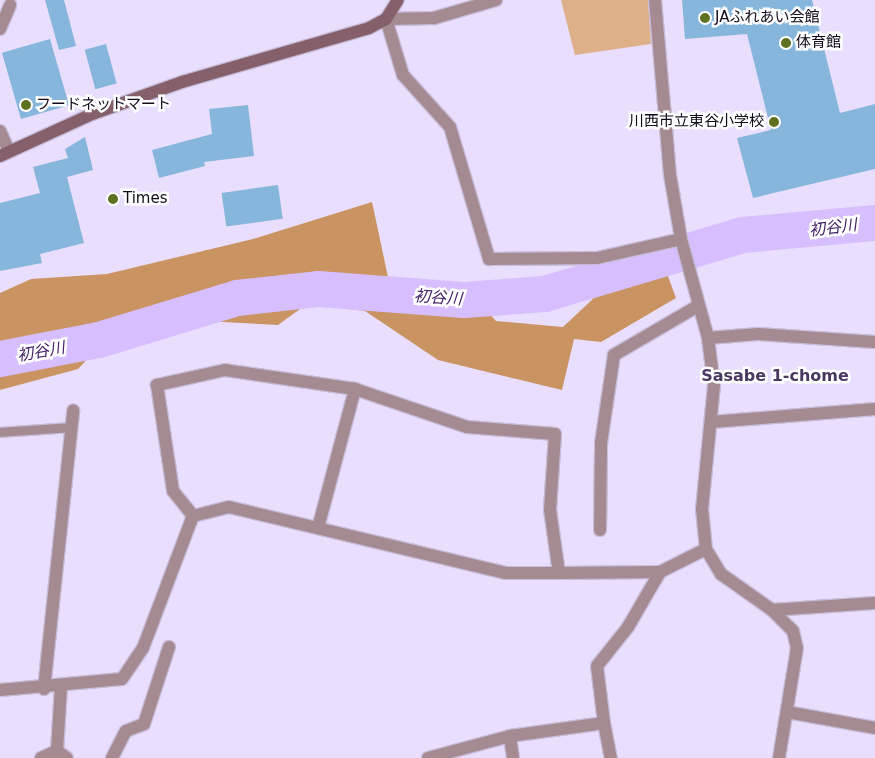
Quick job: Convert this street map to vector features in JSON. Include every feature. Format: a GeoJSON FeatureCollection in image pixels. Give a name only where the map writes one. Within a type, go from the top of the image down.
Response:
{"type":"FeatureCollection","features":[{"type":"Feature","properties":{"kind":"street"},"geometry":{"type":"LineString","coordinates":[[398,0],[386,19],[403,75],[450,127],[489,259],[597,258],[681,239]]}},
{"type":"Feature","properties":{"kind":"street"},"geometry":{"type":"LineString","coordinates":[[0,131],[3,150],[92,114],[182,82],[386,19],[434,18],[496,0]]}},
{"type":"Feature","properties":{"kind":"street"},"geometry":{"type":"LineString","coordinates":[[654,0],[662,112],[681,239],[708,338],[714,386],[702,509],[706,549],[721,574],[772,610],[793,631],[797,648],[779,758]]}},
{"type":"Feature","properties":{"kind":"street"},"geometry":{"type":"LineString","coordinates":[[0,29],[10,6]]}},
{"type":"Feature","properties":{"kind":"street"},"geometry":{"type":"LineString","coordinates":[[600,530],[601,443],[614,355],[698,306]]}},
{"type":"Feature","properties":{"kind":"street"},"geometry":{"type":"LineString","coordinates":[[708,338],[758,334],[875,342]]}},
{"type":"Feature","properties":{"kind":"street"},"geometry":{"type":"LineString","coordinates":[[193,516],[173,491],[157,385],[225,370],[355,389],[467,427],[556,434],[550,510],[559,573]]}},
{"type":"Feature","properties":{"kind":"street"},"geometry":{"type":"LineString","coordinates":[[318,528],[355,389]]}},
{"type":"Feature","properties":{"kind":"street"},"geometry":{"type":"LineString","coordinates":[[711,422],[875,409]]}},
{"type":"Feature","properties":{"kind":"street"},"geometry":{"type":"LineString","coordinates":[[44,689],[73,411]]}},
{"type":"Feature","properties":{"kind":"street"},"geometry":{"type":"LineString","coordinates":[[193,516],[229,507],[505,573],[660,572],[706,549]]}},
{"type":"Feature","properties":{"kind":"street"},"geometry":{"type":"LineString","coordinates":[[0,690],[44,689],[122,679],[143,648],[193,516]]}},
{"type":"Feature","properties":{"kind":"street"},"geometry":{"type":"LineString","coordinates":[[611,758],[604,724],[597,666],[628,627],[660,572]]}},
{"type":"Feature","properties":{"kind":"street"},"geometry":{"type":"LineString","coordinates":[[772,610],[875,603]]}},
{"type":"Feature","properties":{"kind":"street"},"geometry":{"type":"LineString","coordinates":[[112,758],[126,731],[144,724],[169,647]]}},
{"type":"Feature","properties":{"kind":"street"},"geometry":{"type":"LineString","coordinates":[[41,758],[62,754],[60,687]]}},
{"type":"Feature","properties":{"kind":"street"},"geometry":{"type":"LineString","coordinates":[[787,712],[875,728]]}},
{"type":"Feature","properties":{"kind":"street"},"geometry":{"type":"LineString","coordinates":[[428,758],[510,736],[604,724]]}},
{"type":"Feature","properties":{"kind":"street"},"geometry":{"type":"LineString","coordinates":[[510,736],[513,758]]}},
{"type":"Feature","properties":{"kind":"lane"},"geometry":{"type":"LineString","coordinates":[[0,432],[71,427]]}},
{"type":"Feature","properties":{"kind":"shaded area"},"geometry":{"type":"Polygon","coordinates":[[[561,0],[648,0],[651,44],[575,55],[561,0]]]}},
{"type":"Feature","properties":{"kind":"shaded area"},"geometry":{"type":"Polygon","coordinates":[[[372,202],[388,277],[468,290],[496,321],[563,327],[596,296],[666,271],[676,298],[601,342],[574,339],[562,390],[438,360],[365,311],[307,304],[278,325],[127,317],[78,369],[0,390],[0,293],[31,279],[107,274],[253,239],[372,202]]]}},
{"type":"Feature","properties":{"kind":"building"},"geometry":{"type":"Polygon","coordinates":[[[45,0],[64,0],[76,46],[59,50],[45,0]]]}},
{"type":"Feature","properties":{"kind":"building"},"geometry":{"type":"Polygon","coordinates":[[[682,0],[812,0],[840,113],[875,104],[875,169],[753,198],[737,138],[771,130],[747,34],[685,39],[682,0]]]}},
{"type":"Feature","properties":{"kind":"building"},"geometry":{"type":"Polygon","coordinates":[[[50,39],[69,105],[21,119],[2,53],[50,39]]]}},
{"type":"Feature","properties":{"kind":"building"},"geometry":{"type":"Polygon","coordinates":[[[106,44],[117,84],[95,89],[85,50],[106,44]]]}},
{"type":"Feature","properties":{"kind":"building"},"geometry":{"type":"Polygon","coordinates":[[[248,105],[254,156],[204,162],[205,166],[159,178],[152,150],[212,134],[209,109],[248,105]]]}},
{"type":"Feature","properties":{"kind":"building"},"geometry":{"type":"Polygon","coordinates":[[[85,137],[93,170],[67,177],[84,243],[40,254],[42,263],[0,271],[0,203],[40,193],[33,167],[68,158],[65,149],[85,137]]]}},
{"type":"Feature","properties":{"kind":"building"},"geometry":{"type":"Polygon","coordinates":[[[278,185],[283,219],[226,227],[222,193],[278,185]]]}},
{"type":"Feature","properties":{"kind":"waterway","name":"初谷川"},"geometry":{"type":"LineString","coordinates":[[0,359],[99,340],[237,298],[318,289],[464,300],[545,294],[743,235],[875,223]]}},
{"type":"Feature","properties":{"kind":"place","name":"JAふれあい会館"},"geometry":{"type":"Point","coordinates":[705,18]}},
{"type":"Feature","properties":{"kind":"place","name":"体育館"},"geometry":{"type":"Point","coordinates":[786,43]}},
{"type":"Feature","properties":{"kind":"place","name":"フードネットマート"},"geometry":{"type":"Point","coordinates":[26,105]}},
{"type":"Feature","properties":{"kind":"place","name":"川西市立東谷小学校"},"geometry":{"type":"Point","coordinates":[774,122]}},
{"type":"Feature","properties":{"kind":"place","name":"Times"},"geometry":{"type":"Point","coordinates":[113,199]}},
{"type":"Feature","properties":{"kind":"district","name":"Sasabe 1-chome"},"geometry":{"type":"Point","coordinates":[775,376]}}]}
